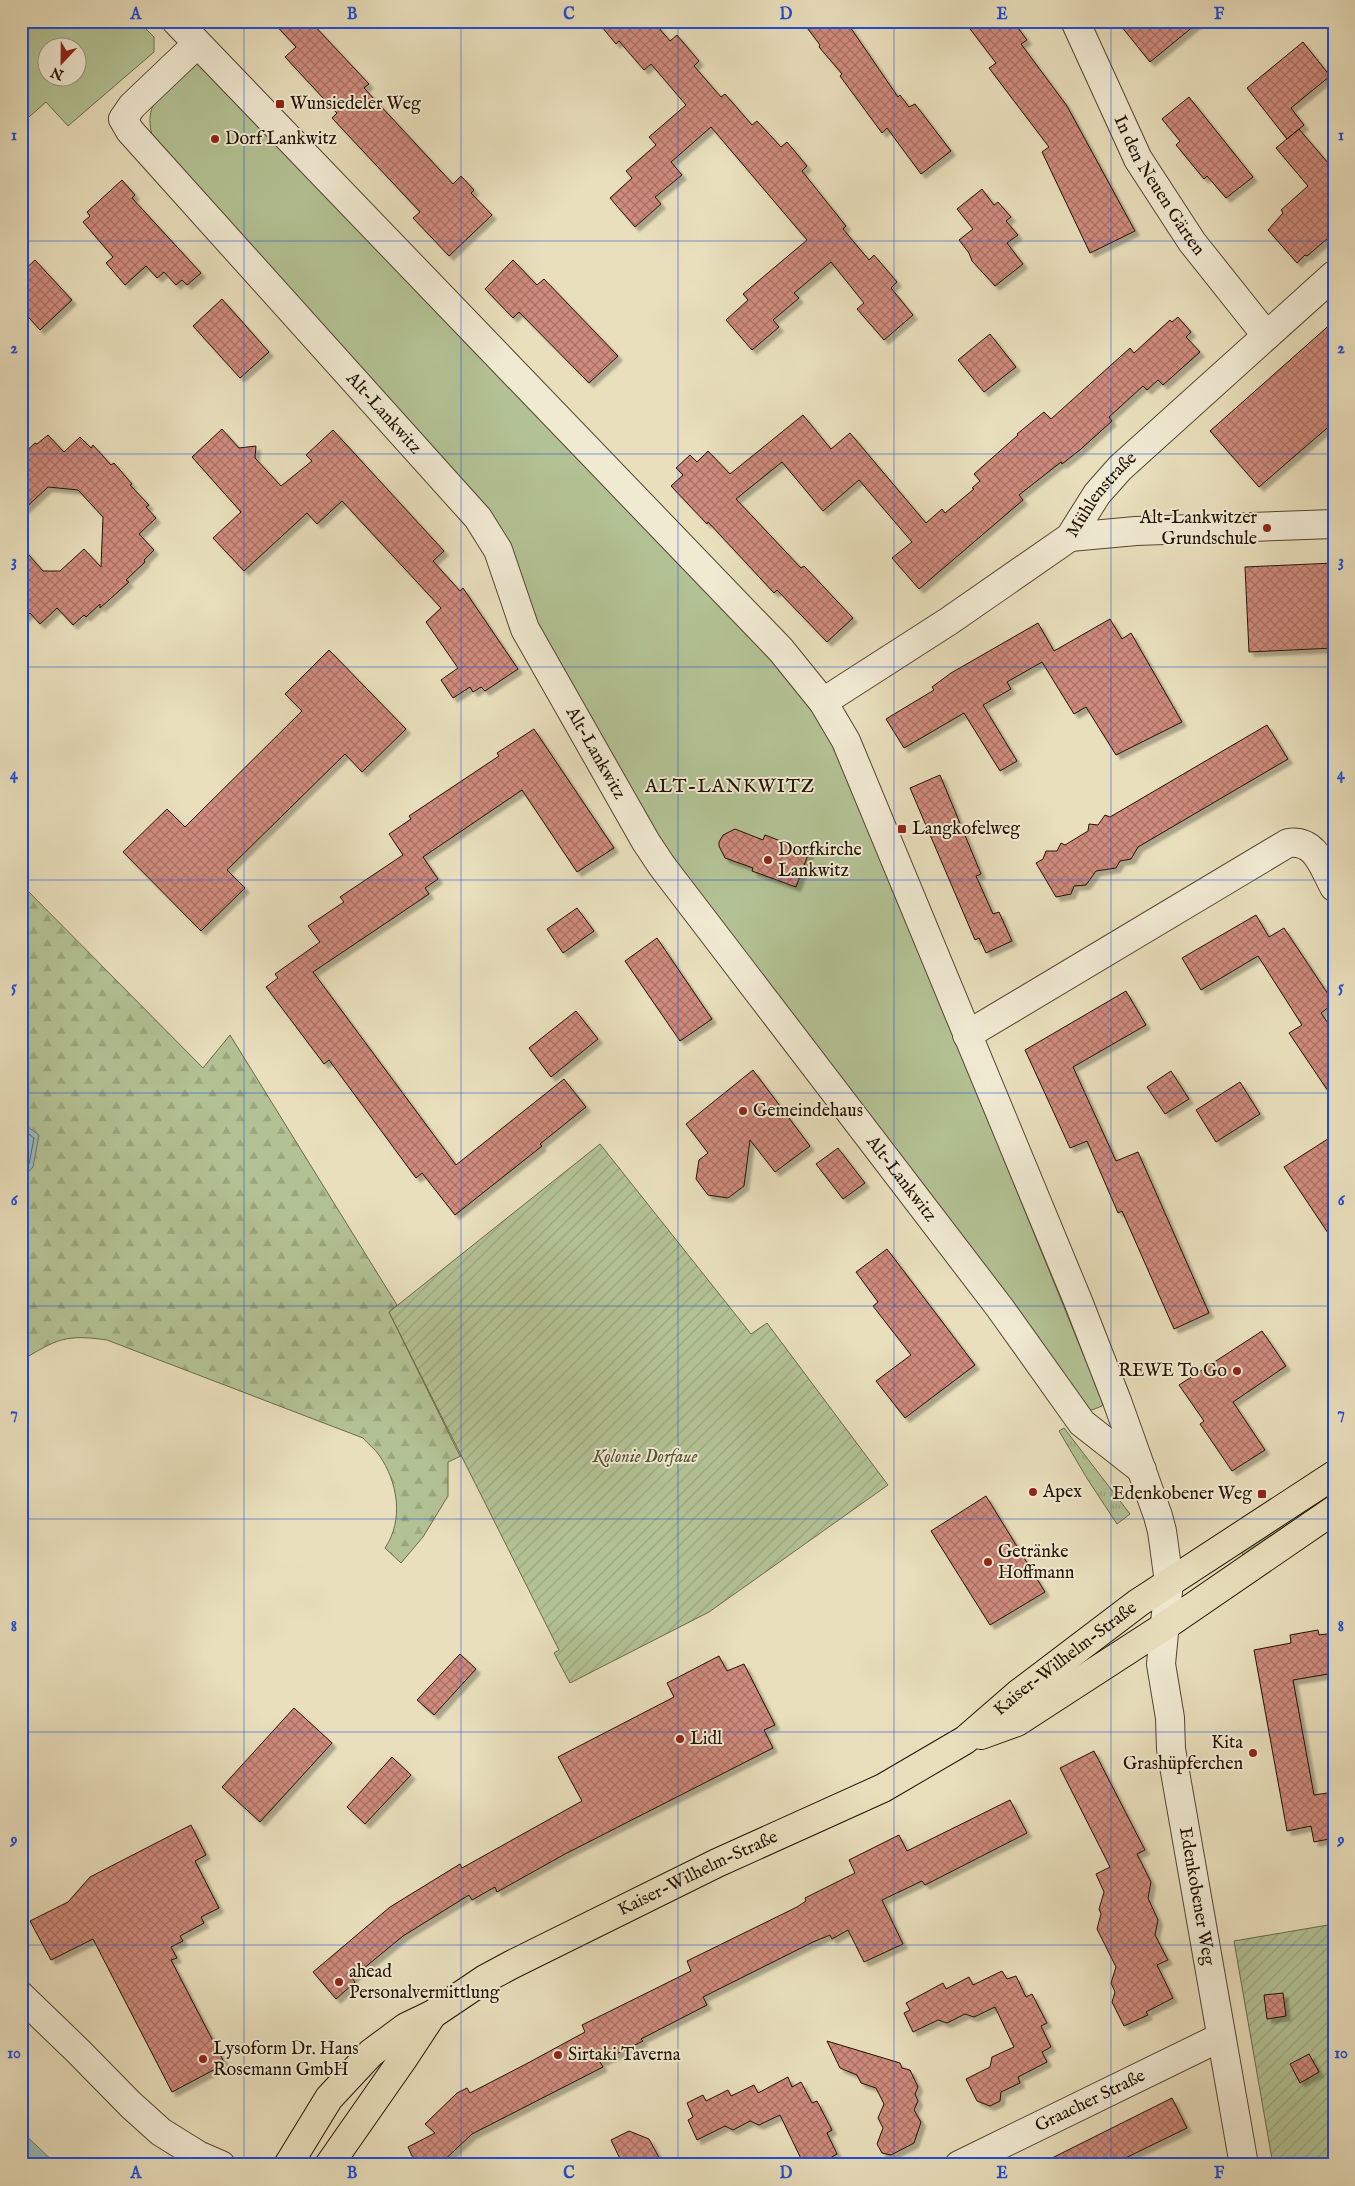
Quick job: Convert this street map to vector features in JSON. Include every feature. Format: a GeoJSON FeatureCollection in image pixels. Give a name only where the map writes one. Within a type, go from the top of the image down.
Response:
{"type":"FeatureCollection","features":[{"type":"Feature","properties":{"kind":"main road","name":"Kaiser-Wilhelm-Straße"},"geometry":{"type":"LineString","coordinates":[[966,1740],[1018,1694],[1110,1623],[1169,1582],[1334,1476]]}},
{"type":"Feature","properties":{"kind":"main road","name":"Kaiser-Wilhelm-Straße"},"geometry":{"type":"LineString","coordinates":[[288,2165],[329,2098],[371,2053],[406,2027],[433,2014],[485,1979],[510,1965],[717,1863],[883,1788],[966,1740],[1017,1722],[1165,1626],[1334,1510]]}},
{"type":"Feature","properties":{"kind":"main road","name":"Kaiser-Wilhelm-Straße"},"geometry":{"type":"LineString","coordinates":[[329,2165],[404,2059],[433,2014]]}},
{"type":"Feature","properties":{"kind":"street"},"geometry":{"type":"LineString","coordinates":[[176,21],[795,665],[823,702],[849,747],[1117,1401],[1162,1531],[1169,1582]]}},
{"type":"Feature","properties":{"kind":"street","name":"In den Neuen Gärten"},"geometry":{"type":"LineString","coordinates":[[1075,21],[1138,159],[1192,242],[1266,335]]}},
{"type":"Feature","properties":{"kind":"street","name":"Alt-Lankwitz"},"geometry":{"type":"LineString","coordinates":[[197,44],[132,106],[123,119],[130,131],[478,518],[498,550],[525,629],[646,842],[662,866],[1000,1308],[1082,1423],[1142,1470]]}},
{"type":"Feature","properties":{"kind":"street","name":"Mühlenstraße"},"geometry":{"type":"LineString","coordinates":[[823,702],[949,621],[1070,537],[1097,494],[1120,468],[1334,275]]}},
{"type":"Feature","properties":{"kind":"street"},"geometry":{"type":"LineString","coordinates":[[1070,537],[1136,531],[1334,524]]}},
{"type":"Feature","properties":{"kind":"street"},"geometry":{"type":"LineString","coordinates":[[968,1035],[1288,843],[1304,844],[1313,849],[1334,887]]}},
{"type":"Feature","properties":{"kind":"street","name":"Kaiser-Wilhelm-Straße"},"geometry":{"type":"LineString","coordinates":[[1165,1626],[1169,1582]]}},
{"type":"Feature","properties":{"kind":"street","name":"Edenkobener Weg"},"geometry":{"type":"LineString","coordinates":[[1165,1626],[1162,1664],[1170,1718],[1171,1749],[1244,2165]]}},
{"type":"Feature","properties":{"kind":"street"},"geometry":{"type":"LineString","coordinates":[[21,1996],[78,2050],[131,2105],[161,2132],[198,2155],[221,2165]]}},
{"type":"Feature","properties":{"kind":"street","name":"Graacher Straße"},"geometry":{"type":"LineString","coordinates":[[959,2165],[1221,2037]]}},
{"type":"Feature","properties":{"kind":"green space"},"geometry":{"type":"Polygon","coordinates":[[[21,21],[138,21],[154,37],[154,52],[68,126],[46,102],[21,124],[21,21]]]}},
{"type":"Feature","properties":{"kind":"green space"},"geometry":{"type":"Polygon","coordinates":[[[196,63],[200,64],[796,686],[829,735],[862,811],[1103,1403],[1102,1406],[1092,1410],[1088,1409],[666,855],[533,621],[510,552],[156,146],[151,131],[150,118],[152,107],[165,89],[196,63]]]}},
{"type":"Feature","properties":{"kind":"green space"},"geometry":{"type":"Polygon","coordinates":[[[21,884],[203,1068],[230,1035],[397,1305],[389,1312],[460,1456],[463,1455],[448,1462],[448,1496],[423,1537],[401,1563],[385,1548],[395,1525],[396,1501],[391,1477],[379,1455],[363,1438],[107,1340],[71,1338],[62,1340],[43,1348],[21,1361],[21,884]]]}},
{"type":"Feature","properties":{"kind":"green space","name":"Kolonie Dorfaue"},"geometry":{"type":"Polygon","coordinates":[[[600,1144],[751,1334],[767,1323],[888,1485],[709,1612],[570,1683],[554,1653],[559,1650],[389,1312],[600,1144]]]}},
{"type":"Feature","properties":{"kind":"green space"},"geometry":{"type":"Polygon","coordinates":[[[1064,1428],[1130,1514],[1117,1524],[1059,1431],[1064,1428]]]}},
{"type":"Feature","properties":{"kind":"green space"},"geometry":{"type":"Polygon","coordinates":[[[1334,1488],[1334,1496],[1244,1556],[1240,1550],[1334,1488]]]}},
{"type":"Feature","properties":{"kind":"green space"},"geometry":{"type":"Polygon","coordinates":[[[1334,1924],[1334,2165],[1273,2165],[1234,1941],[1334,1924]]]}},
{"type":"Feature","properties":{"kind":"water"},"geometry":{"type":"Polygon","coordinates":[[[21,1122],[39,1135],[33,1167],[21,1180],[21,1122]]]}},
{"type":"Feature","properties":{"kind":"water"},"geometry":{"type":"Polygon","coordinates":[[[21,2131],[57,2165],[21,2165],[21,2131]]]}},
{"type":"Feature","properties":{"kind":"building"},"geometry":{"type":"Polygon","coordinates":[[[272,21],[310,21],[369,84],[364,88],[453,184],[461,176],[474,190],[471,193],[492,215],[449,256],[413,218],[420,212],[332,118],[337,113],[285,57],[296,47],[272,21]]]}},
{"type":"Feature","properties":{"kind":"building"},"geometry":{"type":"Polygon","coordinates":[[[597,21],[653,21],[670,41],[677,35],[699,61],[694,66],[721,97],[725,94],[752,125],[757,121],[781,147],[787,142],[807,166],[802,171],[846,226],[843,229],[869,260],[874,255],[897,282],[891,288],[913,315],[884,340],[857,309],[864,303],[831,262],[794,293],[799,298],[773,320],[779,327],[752,350],[726,320],[748,300],[743,294],[807,240],[711,127],[671,162],[682,175],[655,197],[661,204],[635,227],[610,198],[632,178],[626,171],[656,145],[649,137],[686,105],[651,64],[644,70],[619,41],[616,44],[597,21]]]}},
{"type":"Feature","properties":{"kind":"building"},"geometry":{"type":"Polygon","coordinates":[[[802,21],[846,21],[898,97],[900,95],[909,107],[915,104],[951,151],[921,174],[887,128],[882,133],[840,76],[842,74],[819,47],[820,45],[802,21]]]}},
{"type":"Feature","properties":{"kind":"building"},"geometry":{"type":"Polygon","coordinates":[[[964,21],[1013,21],[1027,40],[1021,44],[1067,106],[1135,231],[1090,253],[1042,152],[1049,147],[989,68],[996,63],[964,21]]]}},
{"type":"Feature","properties":{"kind":"building"},"geometry":{"type":"Polygon","coordinates":[[[1117,21],[1200,21],[1150,62],[1117,21]]]}},
{"type":"Feature","properties":{"kind":"building"},"geometry":{"type":"Polygon","coordinates":[[[1303,42],[1330,76],[1291,108],[1304,125],[1287,139],[1247,88],[1303,42]]]}},
{"type":"Feature","properties":{"kind":"building"},"geometry":{"type":"Polygon","coordinates":[[[1189,97],[1253,177],[1226,198],[1207,176],[1204,179],[1176,145],[1180,141],[1162,119],[1189,97]]]}},
{"type":"Feature","properties":{"kind":"building"},"geometry":{"type":"Polygon","coordinates":[[[1299,129],[1334,170],[1334,233],[1297,263],[1268,230],[1283,213],[1281,210],[1308,186],[1276,148],[1299,129]]]}},
{"type":"Feature","properties":{"kind":"building"},"geometry":{"type":"Polygon","coordinates":[[[122,180],[135,195],[132,198],[201,273],[187,285],[182,280],[176,285],[164,272],[157,278],[146,266],[125,285],[106,263],[113,257],[83,222],[90,216],[87,212],[122,180]]]}},
{"type":"Feature","properties":{"kind":"building"},"geometry":{"type":"Polygon","coordinates":[[[982,189],[994,205],[998,202],[1011,217],[1006,221],[1018,235],[1007,243],[1023,264],[995,286],[972,261],[969,253],[959,240],[973,229],[957,209],[982,189]]]}},
{"type":"Feature","properties":{"kind":"building"},"geometry":{"type":"Polygon","coordinates":[[[35,260],[72,300],[40,330],[21,309],[21,273],[35,260]]]}},
{"type":"Feature","properties":{"kind":"building"},"geometry":{"type":"Polygon","coordinates":[[[513,260],[537,285],[544,279],[618,356],[589,383],[519,312],[513,318],[485,289],[513,260]]]}},
{"type":"Feature","properties":{"kind":"building"},"geometry":{"type":"Polygon","coordinates":[[[222,299],[269,352],[240,378],[193,326],[222,299]]]}},
{"type":"Feature","properties":{"kind":"building"},"geometry":{"type":"Polygon","coordinates":[[[1178,317],[1191,332],[1186,337],[1200,352],[1163,385],[1158,380],[1147,390],[1143,386],[1109,417],[1112,421],[1081,449],[1019,495],[1023,500],[919,589],[892,558],[912,542],[859,480],[823,511],[782,462],[736,499],[801,568],[804,566],[853,618],[827,642],[777,590],[774,593],[708,522],[707,524],[671,486],[683,475],[676,468],[690,455],[697,462],[708,451],[730,474],[803,415],[831,449],[850,433],[926,523],[942,509],[945,513],[974,489],[972,488],[980,481],[974,474],[1017,434],[1044,412],[1051,419],[1130,348],[1134,353],[1170,320],[1172,322],[1178,317]]]}},
{"type":"Feature","properties":{"kind":"building"},"geometry":{"type":"Polygon","coordinates":[[[1334,321],[1334,422],[1259,487],[1210,431],[1334,321]]]}},
{"type":"Feature","properties":{"kind":"building"},"geometry":{"type":"Polygon","coordinates":[[[990,334],[1016,367],[984,392],[958,360],[990,334]]]}},
{"type":"Feature","properties":{"kind":"building"},"geometry":{"type":"Polygon","coordinates":[[[222,429],[239,448],[256,446],[255,458],[281,486],[312,461],[306,455],[333,430],[444,551],[433,561],[460,591],[463,588],[518,669],[485,691],[481,687],[473,692],[470,687],[453,698],[441,680],[458,668],[426,622],[441,608],[342,501],[317,524],[307,513],[244,571],[213,538],[241,512],[192,457],[222,429]]]}},
{"type":"Feature","properties":{"kind":"building"},"geometry":{"type":"Polygon","coordinates":[[[48,435],[64,452],[80,437],[91,448],[93,445],[111,465],[114,463],[132,484],[130,485],[149,505],[146,507],[156,518],[139,534],[154,550],[144,560],[145,562],[126,580],[129,582],[100,608],[100,604],[86,617],[84,615],[73,625],[57,608],[40,624],[30,613],[21,620],[21,546],[43,571],[60,571],[84,549],[101,567],[103,517],[78,490],[48,487],[21,512],[21,456],[35,443],[37,444],[48,435]]]}},
{"type":"Feature","properties":{"kind":"building"},"geometry":{"type":"Polygon","coordinates":[[[1334,563],[1334,648],[1249,652],[1245,567],[1334,563]]]}},
{"type":"Feature","properties":{"kind":"building"},"geometry":{"type":"Polygon","coordinates":[[[1110,619],[1122,639],[1131,633],[1182,722],[1116,755],[1086,707],[1074,714],[1042,662],[1007,682],[1011,689],[983,705],[1017,761],[1000,771],[964,713],[904,748],[886,719],[934,690],[932,687],[951,673],[1038,623],[1054,651],[1110,619]]]}},
{"type":"Feature","properties":{"kind":"building"},"geometry":{"type":"Polygon","coordinates":[[[329,650],[406,729],[362,772],[345,754],[227,870],[245,888],[201,931],[123,852],[167,809],[185,827],[302,711],[285,694],[329,650]]]}},
{"type":"Feature","properties":{"kind":"building"},"geometry":{"type":"Polygon","coordinates":[[[1267,725],[1288,759],[1138,847],[1131,859],[1120,861],[1116,868],[1096,871],[1086,885],[1074,886],[1071,894],[1056,897],[1036,863],[1043,859],[1046,851],[1057,851],[1061,843],[1065,845],[1088,831],[1089,824],[1098,825],[1105,815],[1110,817],[1267,725]]]}},
{"type":"Feature","properties":{"kind":"building"},"geometry":{"type":"Polygon","coordinates":[[[534,729],[614,848],[577,872],[522,790],[423,857],[438,879],[425,888],[429,894],[313,972],[456,1165],[564,1079],[586,1107],[540,1144],[542,1146],[455,1215],[422,1173],[416,1178],[329,1060],[324,1064],[266,987],[278,978],[275,974],[320,942],[308,926],[344,902],[340,897],[403,855],[389,834],[411,819],[409,816],[499,756],[497,753],[534,729]]]}},
{"type":"Feature","properties":{"kind":"building"},"geometry":{"type":"Polygon","coordinates":[[[940,775],[981,874],[976,876],[993,914],[999,912],[1012,941],[986,953],[979,938],[975,940],[910,788],[940,775]]]}},
{"type":"Feature","properties":{"kind":"building","name":"Dorfkirche Lankwitz"},"geometry":{"type":"Polygon","coordinates":[[[735,829],[763,840],[765,835],[809,852],[796,887],[752,871],[753,868],[725,858],[719,842],[723,835],[735,829]]]}},
{"type":"Feature","properties":{"kind":"building"},"geometry":{"type":"Polygon","coordinates":[[[577,908],[594,931],[563,953],[547,929],[577,908]]]}},
{"type":"Feature","properties":{"kind":"building"},"geometry":{"type":"Polygon","coordinates":[[[1256,915],[1269,937],[1284,928],[1334,1003],[1321,1013],[1334,1032],[1334,1100],[1289,1033],[1302,1025],[1258,956],[1201,990],[1182,958],[1256,915]]]}},
{"type":"Feature","properties":{"kind":"building"},"geometry":{"type":"Polygon","coordinates":[[[657,938],[712,1019],[680,1041],[625,961],[657,938]]]}},
{"type":"Feature","properties":{"kind":"building"},"geometry":{"type":"Polygon","coordinates":[[[1126,991],[1146,1025],[1073,1067],[1116,1161],[1138,1152],[1209,1313],[1174,1329],[1122,1211],[1118,1213],[1087,1141],[1070,1148],[1025,1050],[1126,991]]]}},
{"type":"Feature","properties":{"kind":"building"},"geometry":{"type":"Polygon","coordinates":[[[576,1011],[598,1039],[551,1077],[529,1048],[576,1011]]]}},
{"type":"Feature","properties":{"kind":"building","name":"Gemeindehaus"},"geometry":{"type":"Polygon","coordinates":[[[753,1070],[810,1146],[775,1172],[750,1140],[744,1186],[728,1198],[708,1195],[696,1179],[699,1160],[708,1153],[686,1124],[753,1070]]]}},
{"type":"Feature","properties":{"kind":"building"},"geometry":{"type":"Polygon","coordinates":[[[1171,1071],[1189,1099],[1165,1114],[1147,1087],[1171,1071]]]}},
{"type":"Feature","properties":{"kind":"building"},"geometry":{"type":"Polygon","coordinates":[[[1240,1082],[1260,1114],[1216,1142],[1196,1110],[1240,1082]]]}},
{"type":"Feature","properties":{"kind":"building"},"geometry":{"type":"Polygon","coordinates":[[[1334,1135],[1334,1242],[1284,1167],[1334,1135]]]}},
{"type":"Feature","properties":{"kind":"building"},"geometry":{"type":"Polygon","coordinates":[[[838,1148],[865,1183],[843,1199],[816,1164],[838,1148]]]}},
{"type":"Feature","properties":{"kind":"building"},"geometry":{"type":"Polygon","coordinates":[[[887,1249],[975,1365],[905,1418],[876,1381],[911,1355],[873,1306],[878,1302],[856,1272],[887,1249]]]}},
{"type":"Feature","properties":{"kind":"building"},"geometry":{"type":"Polygon","coordinates":[[[1262,1331],[1286,1366],[1233,1402],[1265,1450],[1232,1471],[1200,1424],[1204,1421],[1179,1385],[1262,1331]]]}},
{"type":"Feature","properties":{"kind":"building","name":"Getränke Hoffmann"},"geometry":{"type":"Polygon","coordinates":[[[986,1496],[1045,1592],[990,1625],[931,1531],[986,1496]]]}},
{"type":"Feature","properties":{"kind":"building"},"geometry":{"type":"Polygon","coordinates":[[[1318,1630],[1319,1635],[1334,1633],[1334,1673],[1293,1680],[1314,1795],[1334,1792],[1334,1838],[1314,1842],[1311,1826],[1287,1831],[1254,1650],[1291,1643],[1290,1635],[1318,1630]]]}},
{"type":"Feature","properties":{"kind":"building"},"geometry":{"type":"Polygon","coordinates":[[[460,1654],[476,1669],[434,1715],[417,1700],[460,1654]]]}},
{"type":"Feature","properties":{"kind":"building","name":"Lidl"},"geometry":{"type":"Polygon","coordinates":[[[719,1656],[727,1671],[744,1664],[775,1725],[764,1730],[773,1748],[565,1854],[497,1892],[495,1887],[472,1900],[469,1895],[403,1936],[352,1978],[355,1982],[336,1999],[313,1972],[390,1907],[460,1864],[462,1868],[582,1801],[558,1757],[674,1697],[667,1683],[719,1656]]]}},
{"type":"Feature","properties":{"kind":"building"},"geometry":{"type":"Polygon","coordinates":[[[294,1708],[332,1743],[260,1822],[222,1787],[294,1708]]]}},
{"type":"Feature","properties":{"kind":"building"},"geometry":{"type":"Polygon","coordinates":[[[1094,1751],[1145,1850],[1137,1854],[1151,1882],[1148,1898],[1158,1920],[1155,1935],[1168,1960],[1157,1965],[1173,1998],[1146,2012],[1148,2015],[1124,2026],[1112,2002],[1115,1992],[1111,1983],[1116,1967],[1097,1929],[1101,1914],[1099,1909],[1104,1892],[1096,1874],[1110,1867],[1060,1768],[1094,1751]]]}},
{"type":"Feature","properties":{"kind":"building"},"geometry":{"type":"Polygon","coordinates":[[[392,1757],[411,1775],[365,1824],[347,1807],[392,1757]]]}},
{"type":"Feature","properties":{"kind":"building"},"geometry":{"type":"Polygon","coordinates":[[[1010,1800],[1027,1833],[925,1885],[922,1881],[882,1900],[903,1944],[864,1962],[848,1930],[832,1939],[830,1935],[813,1942],[703,1997],[707,2005],[641,2039],[643,2041],[600,2062],[603,2067],[472,2134],[439,2165],[416,2165],[408,2147],[435,2133],[425,2124],[457,2093],[467,2088],[470,2093],[526,2064],[585,2032],[582,2025],[691,1971],[687,1961],[797,1907],[806,1901],[805,1898],[855,1873],[849,1860],[899,1835],[907,1851],[1010,1800]]]}},
{"type":"Feature","properties":{"kind":"building"},"geometry":{"type":"Polygon","coordinates":[[[191,1825],[206,1855],[195,1861],[219,1908],[201,1917],[204,1923],[180,1936],[183,1941],[171,1947],[177,1958],[171,1960],[225,2064],[172,2092],[93,1939],[51,1960],[30,1921],[68,1902],[90,1877],[191,1825]]]}},
{"type":"Feature","properties":{"kind":"building"},"geometry":{"type":"Polygon","coordinates":[[[1002,1971],[1007,1979],[1016,1976],[1026,1997],[1032,1994],[1047,2023],[1041,2026],[1051,2047],[1042,2052],[1047,2062],[1018,2077],[1020,2083],[1001,2092],[1000,2101],[990,2106],[977,2101],[966,2079],[990,2067],[992,2057],[1014,2047],[995,2007],[974,2017],[965,2014],[947,2023],[938,2020],[913,2032],[904,2013],[910,2010],[906,2003],[943,1983],[946,1989],[969,1977],[973,1985],[1002,1971]]]}},
{"type":"Feature","properties":{"kind":"building"},"geometry":{"type":"Polygon","coordinates":[[[1283,1993],[1286,2016],[1267,2019],[1264,1995],[1283,1993]]]}},
{"type":"Feature","properties":{"kind":"building"},"geometry":{"type":"Polygon","coordinates":[[[827,2041],[900,2063],[902,2068],[910,2070],[918,2087],[915,2094],[918,2101],[914,2110],[921,2122],[914,2143],[891,2155],[882,2153],[877,2144],[883,2128],[878,2118],[884,2104],[876,2088],[861,2083],[857,2075],[840,2068],[827,2041]]]}},
{"type":"Feature","properties":{"kind":"building"},"geometry":{"type":"Polygon","coordinates":[[[1309,2054],[1319,2072],[1300,2083],[1290,2064],[1309,2054]]]}},
{"type":"Feature","properties":{"kind":"building"},"geometry":{"type":"Polygon","coordinates":[[[788,2077],[792,2087],[801,2082],[812,2103],[817,2101],[832,2130],[827,2133],[837,2154],[818,2165],[804,2165],[780,2115],[759,2125],[750,2121],[733,2130],[725,2126],[697,2140],[688,2120],[693,2117],[687,2103],[703,2095],[706,2101],[728,2090],[731,2096],[754,2085],[758,2093],[788,2077]]]}},
{"type":"Feature","properties":{"kind":"building"},"geometry":{"type":"Polygon","coordinates":[[[1172,2098],[1187,2128],[1111,2165],[1038,2165],[1172,2098]]]}},
{"type":"Feature","properties":{"kind":"building"},"geometry":{"type":"Polygon","coordinates":[[[629,2131],[649,2139],[663,2165],[623,2165],[611,2140],[629,2131]]]}},
{"type":"Feature","properties":{"kind":"place","name":"Wunsiedeler Weg"},"geometry":{"type":"Point","coordinates":[280,104]}},
{"type":"Feature","properties":{"kind":"place","name":"Dorf Lankwitz"},"geometry":{"type":"Point","coordinates":[215,139]}},
{"type":"Feature","properties":{"kind":"place","name":"Alt-Lankwitzer Grundschule"},"geometry":{"type":"Point","coordinates":[1267,528]}},
{"type":"Feature","properties":{"kind":"place","name":"Langkofelweg"},"geometry":{"type":"Point","coordinates":[902,829]}},
{"type":"Feature","properties":{"kind":"place","name":"Dorfkirche Lankwitz"},"geometry":{"type":"Point","coordinates":[768,860]}},
{"type":"Feature","properties":{"kind":"place","name":"Gemeindehaus"},"geometry":{"type":"Point","coordinates":[743,1111]}},
{"type":"Feature","properties":{"kind":"place","name":"REWE To Go"},"geometry":{"type":"Point","coordinates":[1237,1371]}},
{"type":"Feature","properties":{"kind":"place","name":"Apex"},"geometry":{"type":"Point","coordinates":[1033,1492]}},
{"type":"Feature","properties":{"kind":"place","name":"Edenkobener Weg"},"geometry":{"type":"Point","coordinates":[1262,1494]}},
{"type":"Feature","properties":{"kind":"place","name":"Getränke Hoffmann"},"geometry":{"type":"Point","coordinates":[988,1562]}},
{"type":"Feature","properties":{"kind":"place","name":"Lidl"},"geometry":{"type":"Point","coordinates":[680,1739]}},
{"type":"Feature","properties":{"kind":"place","name":"Kita Grashüpferchen"},"geometry":{"type":"Point","coordinates":[1253,1753]}},
{"type":"Feature","properties":{"kind":"place","name":"ahead Personalvermittlung"},"geometry":{"type":"Point","coordinates":[339,1982]}},
{"type":"Feature","properties":{"kind":"place","name":"Sirtaki Taverna"},"geometry":{"type":"Point","coordinates":[558,2055]}},
{"type":"Feature","properties":{"kind":"place","name":"Lysoform Dr. Hans Rosemann GmbH"},"geometry":{"type":"Point","coordinates":[203,2059]}},
{"type":"Feature","properties":{"kind":"district","name":"ALT-LANKWITZ"},"geometry":{"type":"Point","coordinates":[730,787]}}]}
